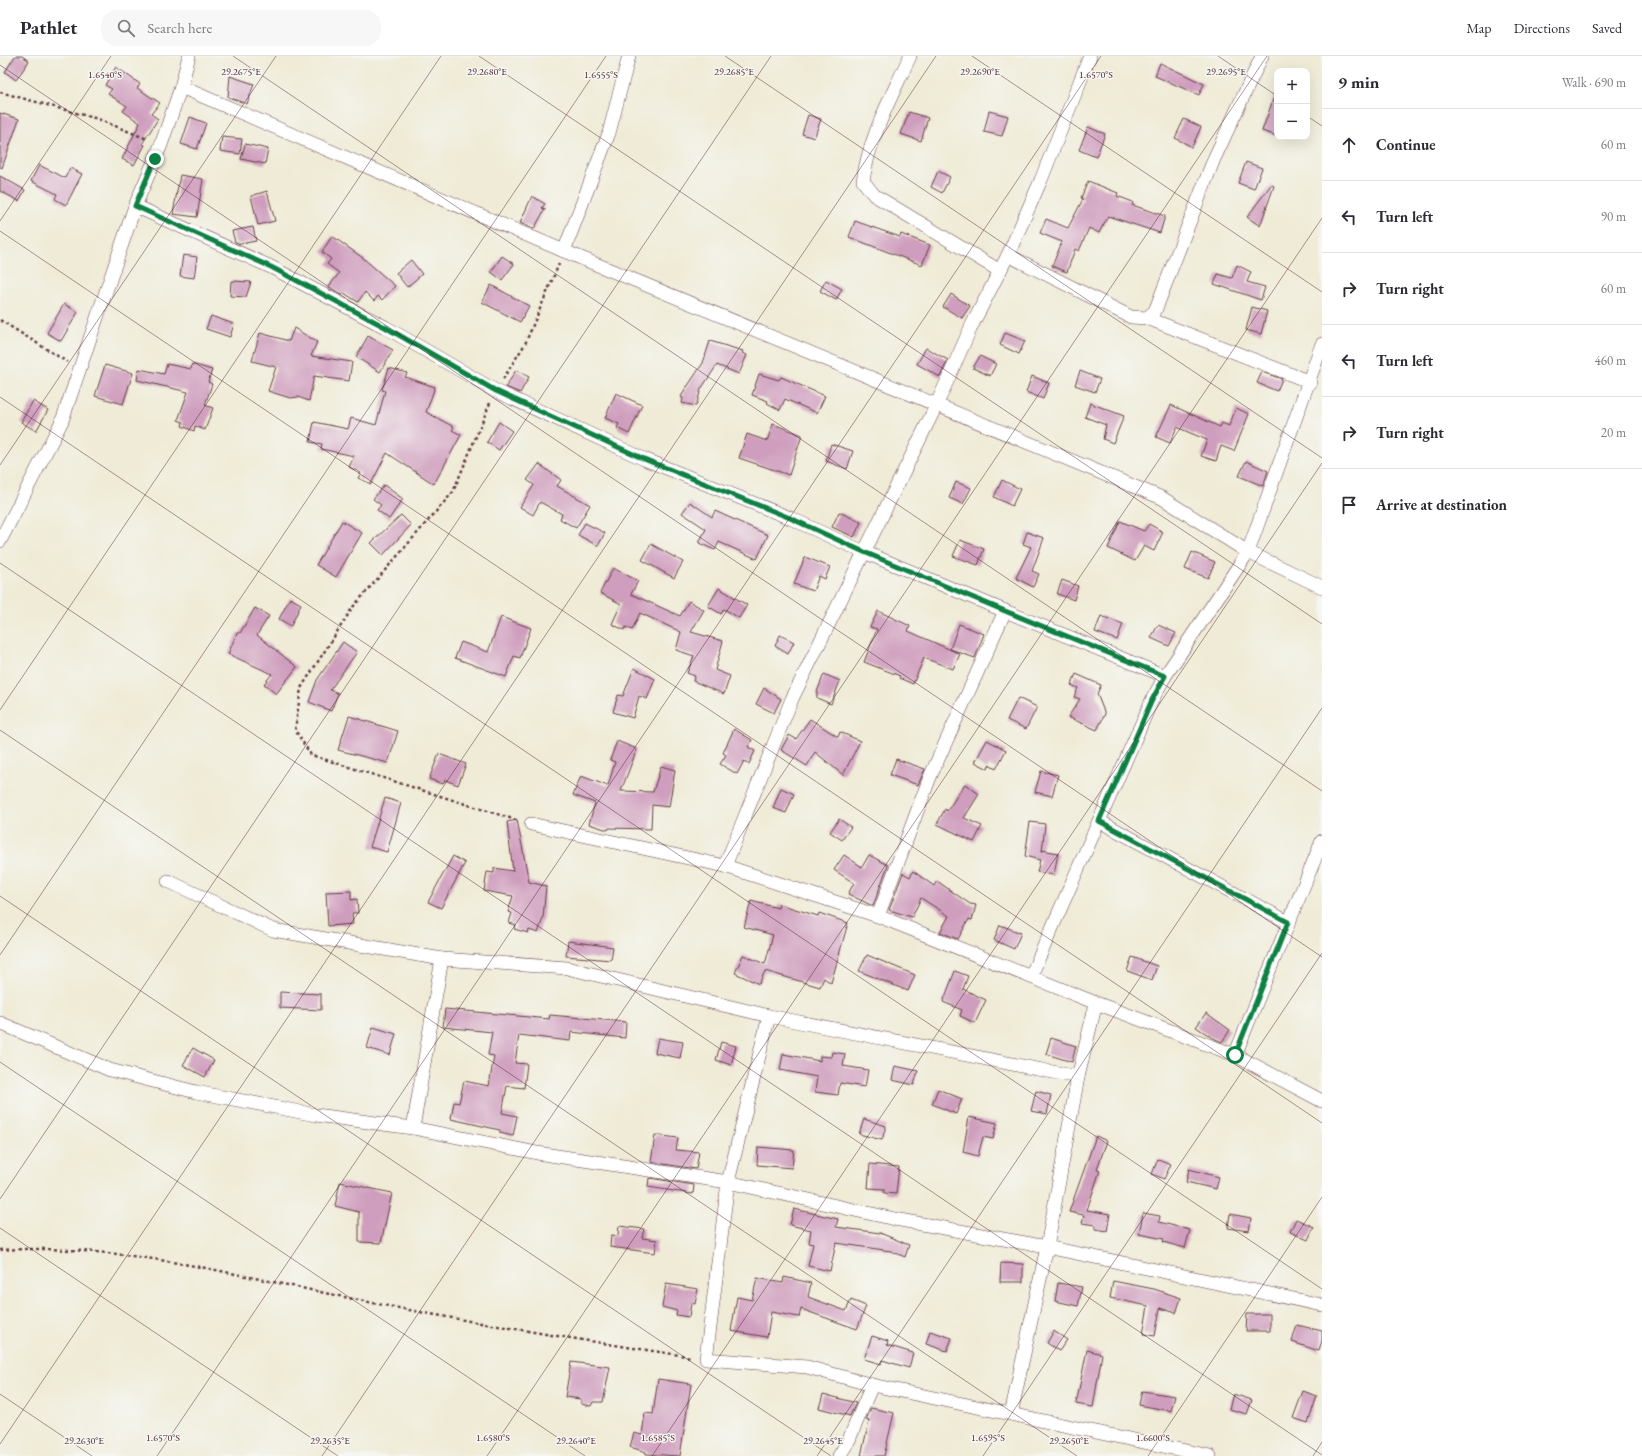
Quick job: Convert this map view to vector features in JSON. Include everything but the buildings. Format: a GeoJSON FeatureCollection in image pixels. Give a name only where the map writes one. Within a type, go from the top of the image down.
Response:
{"type":"FeatureCollection","features":[{"type":"Feature","properties":{"kind":"street"},"geometry":{"type":"LineString","coordinates":[[0,541],[62,421],[135,206],[161,145],[181,87],[189,56]]}},
{"type":"Feature","properties":{"kind":"street"},"geometry":{"type":"LineString","coordinates":[[564,251],[609,133],[630,56]]}},
{"type":"Feature","properties":{"kind":"street"},"geometry":{"type":"LineString","coordinates":[[910,56],[879,125],[865,163],[863,181],[874,195],[1000,271]]}},
{"type":"Feature","properties":{"kind":"street"},"geometry":{"type":"LineString","coordinates":[[725,866],[792,699],[936,406],[972,325],[1008,255],[1042,180],[1090,56]]}},
{"type":"Feature","properties":{"kind":"street"},"geometry":{"type":"LineString","coordinates":[[1147,318],[1156,311],[1214,159],[1262,56]]}},
{"type":"Feature","properties":{"kind":"street"},"geometry":{"type":"LineString","coordinates":[[181,87],[564,251],[777,338],[936,406],[1162,498],[1248,552],[1322,588]]}},
{"type":"Feature","properties":{"kind":"street"},"geometry":{"type":"LineString","coordinates":[[135,206],[271,267],[385,327],[496,391],[644,459],[783,515],[864,552],[1165,676]]}},
{"type":"Feature","properties":{"kind":"street"},"geometry":{"type":"LineString","coordinates":[[1008,255],[1131,317],[1147,318],[1310,382]]}},
{"type":"Feature","properties":{"kind":"street"},"geometry":{"type":"LineString","coordinates":[[1030,976],[1152,700],[1165,676],[1248,552],[1310,382],[1322,344]]}},
{"type":"Feature","properties":{"kind":"street"},"geometry":{"type":"LineString","coordinates":[[878,916],[930,777],[1005,611]]}},
{"type":"Feature","properties":{"kind":"street"},"geometry":{"type":"LineString","coordinates":[[1099,821],[1288,922]]}},
{"type":"Feature","properties":{"kind":"street"},"geometry":{"type":"LineString","coordinates":[[531,824],[725,866],[878,916],[1096,1003],[1235,1055],[1322,1101]]}},
{"type":"Feature","properties":{"kind":"street"},"geometry":{"type":"LineString","coordinates":[[1235,1055],[1322,841]]}},
{"type":"Feature","properties":{"kind":"street"},"geometry":{"type":"LineString","coordinates":[[168,881],[272,930],[442,959],[567,968],[770,1016],[1078,1077]]}},
{"type":"Feature","properties":{"kind":"street"},"geometry":{"type":"LineString","coordinates":[[413,1128],[442,959]]}},
{"type":"Feature","properties":{"kind":"street"},"geometry":{"type":"LineString","coordinates":[[1010,1414],[1047,1248],[1078,1077],[1096,1003]]}},
{"type":"Feature","properties":{"kind":"street"},"geometry":{"type":"LineString","coordinates":[[770,1016],[728,1182],[706,1359],[807,1367],[872,1385],[1210,1456]]}},
{"type":"Feature","properties":{"kind":"street"},"geometry":{"type":"LineString","coordinates":[[0,1024],[110,1070],[196,1092],[316,1115],[413,1128],[538,1154],[728,1182],[895,1219],[1047,1248],[1322,1305]]}},
{"type":"Feature","properties":{"kind":"street"},"geometry":{"type":"LineString","coordinates":[[839,1456],[848,1442],[872,1385]]}},
{"type":"Feature","properties":{"kind":"path"},"geometry":{"type":"LineString","coordinates":[[0,92],[98,119],[161,145]]}},
{"type":"Feature","properties":{"kind":"path"},"geometry":{"type":"LineString","coordinates":[[531,824],[311,755],[295,730],[301,688],[353,607],[453,492],[496,391],[526,344],[564,251]]}},
{"type":"Feature","properties":{"kind":"path"},"geometry":{"type":"LineString","coordinates":[[0,320],[79,370]]}},
{"type":"Feature","properties":{"kind":"path"},"geometry":{"type":"LineString","coordinates":[[0,1250],[92,1251],[220,1270],[345,1298],[500,1327],[706,1359]]}},
{"type":"Feature","properties":{"kind":"route"},"geometry":{"type":"LineString","coordinates":[[155,159],[135,206],[271,267],[385,327],[496,391],[644,459],[706,482],[864,552],[1165,676],[1152,700],[1099,821],[1288,922],[1235,1055]]}}]}
